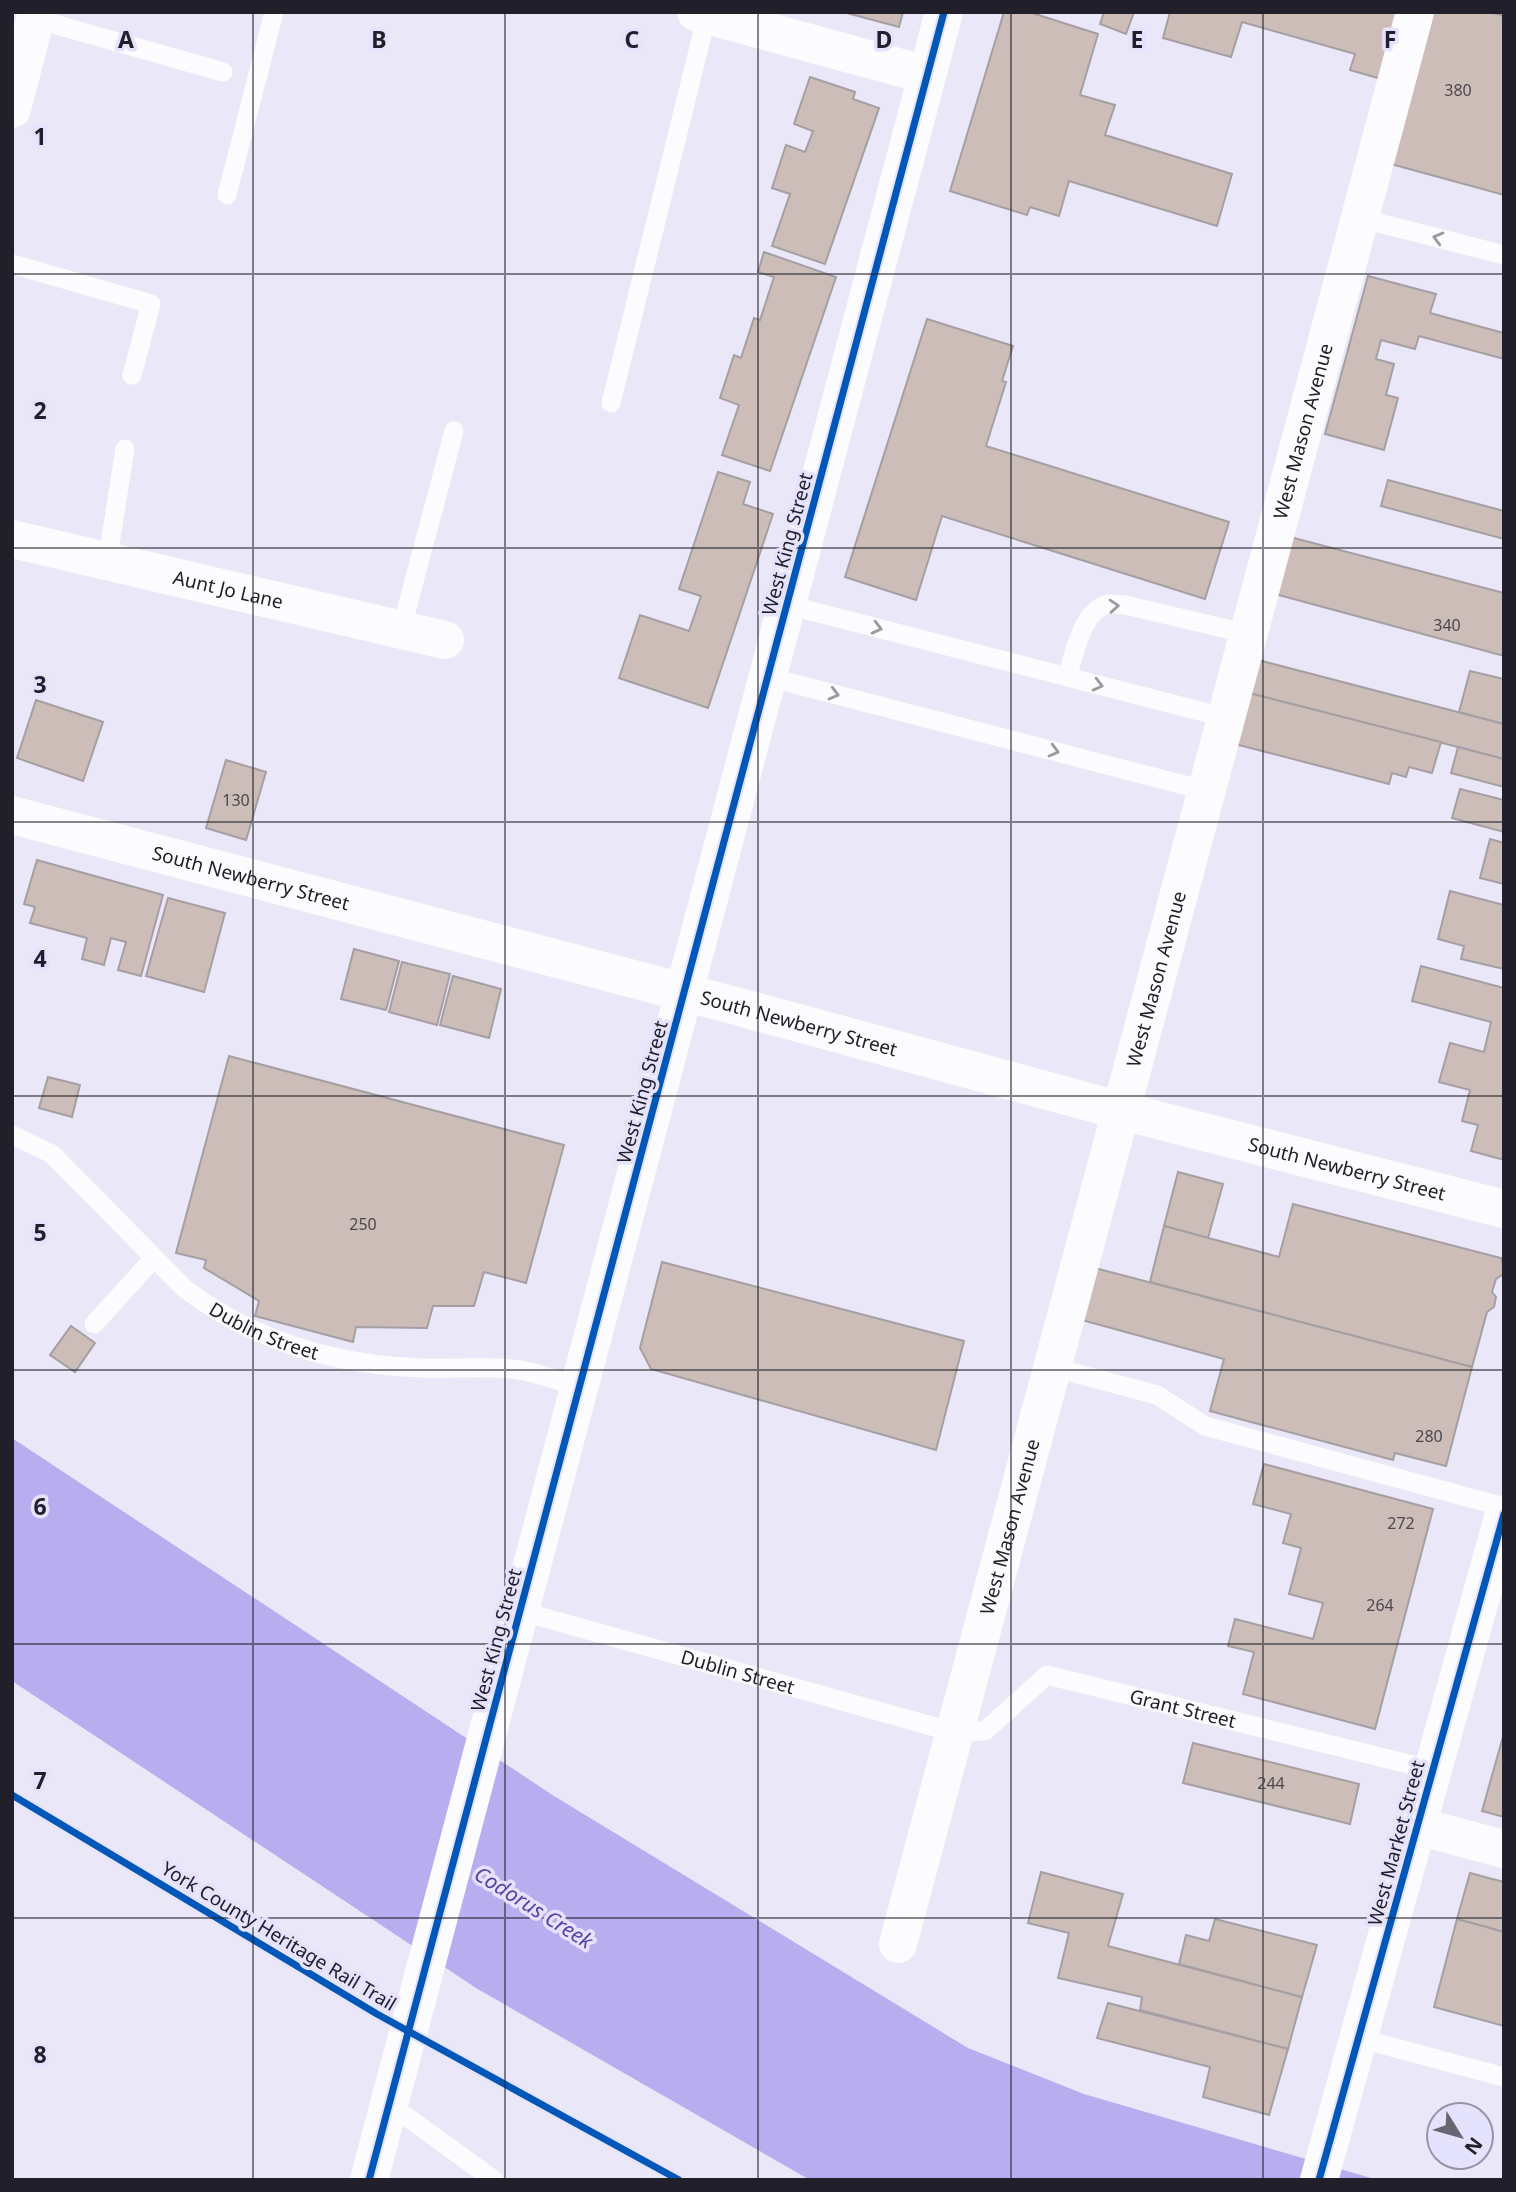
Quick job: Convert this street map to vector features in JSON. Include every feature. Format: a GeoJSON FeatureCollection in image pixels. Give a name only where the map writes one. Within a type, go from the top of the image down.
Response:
{"type":"FeatureCollection","features":[{"type":"Feature","properties":{"kind":"street","name":"West King Street"},"geometry":{"type":"LineString","coordinates":[[369,2180],[944,12]]}},
{"type":"Feature","properties":{"kind":"street","name":"West Mason Avenue"},"geometry":{"type":"LineString","coordinates":[[898,1944],[1415,12]]}},
{"type":"Feature","properties":{"kind":"street"},"geometry":{"type":"LineString","coordinates":[[702,14],[927,75]]}},
{"type":"Feature","properties":{"kind":"street"},"geometry":{"type":"LineString","coordinates":[[12,109],[37,16]]}},
{"type":"Feature","properties":{"kind":"street","name":"Aunt Jo Lane"},"geometry":{"type":"LineString","coordinates":[[12,539],[445,640]]}},
{"type":"Feature","properties":{"kind":"street","name":"South Newberry Street"},"geometry":{"type":"LineString","coordinates":[[12,815],[685,992],[1122,1111],[1504,1209]]}},
{"type":"Feature","properties":{"kind":"street","name":"West Market Street"},"geometry":{"type":"LineString","coordinates":[[1319,2180],[1504,1514]]}},
{"type":"Feature","properties":{"kind":"street"},"geometry":{"type":"LineString","coordinates":[[1417,1826],[1504,1849]]}},
{"type":"Feature","properties":{"kind":"lane"},"geometry":{"type":"LineString","coordinates":[[227,195],[274,12]]}},
{"type":"Feature","properties":{"kind":"lane"},"geometry":{"type":"LineString","coordinates":[[611,403],[702,14]]}},
{"type":"Feature","properties":{"kind":"lane"},"geometry":{"type":"LineString","coordinates":[[37,16],[223,72]]}},
{"type":"Feature","properties":{"kind":"lane"},"geometry":{"type":"LineString","coordinates":[[1360,218],[1504,256]]}},
{"type":"Feature","properties":{"kind":"lane"},"geometry":{"type":"LineString","coordinates":[[12,264],[151,304],[132,375]]}},
{"type":"Feature","properties":{"kind":"lane"},"geometry":{"type":"LineString","coordinates":[[401,629],[454,431]]}},
{"type":"Feature","properties":{"kind":"lane"},"geometry":{"type":"LineString","coordinates":[[107,563],[125,449]]}},
{"type":"Feature","properties":{"kind":"lane"},"geometry":{"type":"LineString","coordinates":[[788,604],[1227,718]]}},
{"type":"Feature","properties":{"kind":"lane"},"geometry":{"type":"LineString","coordinates":[[1068,677],[1087,620],[1096,610],[1109,604],[1125,605],[1249,634]]}},
{"type":"Feature","properties":{"kind":"lane"},"geometry":{"type":"LineString","coordinates":[[768,677],[1207,791]]}},
{"type":"Feature","properties":{"kind":"lane","name":"Dublin Street"},"geometry":{"type":"LineString","coordinates":[[12,1135],[52,1154],[185,1289],[207,1306],[237,1323],[302,1350],[382,1366],[515,1369],[579,1387]]}},
{"type":"Feature","properties":{"kind":"lane"},"geometry":{"type":"LineString","coordinates":[[94,1324],[154,1258]]}},
{"type":"Feature","properties":{"kind":"lane"},"geometry":{"type":"LineString","coordinates":[[1052,1367],[1157,1395],[1205,1426],[1504,1507]]}},
{"type":"Feature","properties":{"kind":"lane","name":"Dublin Street"},"geometry":{"type":"LineString","coordinates":[[520,1611],[953,1732]]}},
{"type":"Feature","properties":{"kind":"lane","name":"Grant Street"},"geometry":{"type":"LineString","coordinates":[[953,1732],[985,1731],[1047,1675],[1433,1770]]}},
{"type":"Feature","properties":{"kind":"lane"},"geometry":{"type":"LineString","coordinates":[[1359,2038],[1504,2077]]}},
{"type":"Feature","properties":{"kind":"lane"},"geometry":{"type":"LineString","coordinates":[[390,2104],[494,2180]]}},
{"type":"Feature","properties":{"kind":"water","name":"Codorus Creek"},"geometry":{"type":"Polygon","coordinates":[[[12,1438],[554,1796],[968,2048],[1084,2094],[1378,2180],[810,2180],[476,1988],[12,1681],[12,1438]]]}},
{"type":"Feature","properties":{"kind":"building"},"geometry":{"type":"Polygon","coordinates":[[[843,12],[903,12],[899,27],[843,12]]]}},
{"type":"Feature","properties":{"kind":"building"},"geometry":{"type":"Polygon","coordinates":[[[1004,12],[1029,12],[1098,34],[1080,95],[1115,105],[1105,135],[1232,174],[1217,226],[1069,181],[1059,216],[1030,207],[1027,215],[950,191],[1004,12]]]}},
{"type":"Feature","properties":{"kind":"building"},"geometry":{"type":"Polygon","coordinates":[[[1104,12],[1134,12],[1126,34],[1100,24],[1104,12]]]}},
{"type":"Feature","properties":{"kind":"building"},"geometry":{"type":"Polygon","coordinates":[[[1170,12],[1400,12],[1381,79],[1350,70],[1355,54],[1242,22],[1231,57],[1163,38],[1170,12]]]}},
{"type":"Feature","properties":{"kind":"building"},"geometry":{"type":"Polygon","coordinates":[[[1433,12],[1490,12],[1504,16],[1504,195],[1391,164],[1433,12]]]}},
{"type":"Feature","properties":{"kind":"building"},"geometry":{"type":"Polygon","coordinates":[[[810,77],[855,92],[853,99],[879,108],[825,264],[772,246],[790,194],[772,188],[786,145],[805,152],[813,131],[794,124],[810,77]]]}},
{"type":"Feature","properties":{"kind":"building"},"geometry":{"type":"Polygon","coordinates":[[[764,252],[836,277],[770,471],[722,455],[739,405],[720,398],[734,355],[741,358],[754,318],[760,320],[774,277],[758,272],[764,252]]]}},
{"type":"Feature","properties":{"kind":"building"},"geometry":{"type":"Polygon","coordinates":[[[1368,276],[1436,294],[1430,313],[1504,333],[1504,359],[1419,336],[1415,349],[1381,340],[1376,359],[1394,364],[1386,395],[1398,398],[1384,450],[1325,434],[1368,276]]]}},
{"type":"Feature","properties":{"kind":"building"},"geometry":{"type":"Polygon","coordinates":[[[927,319],[1013,346],[1002,381],[1006,382],[986,446],[1229,522],[1205,599],[942,516],[916,600],[845,577],[927,319]]]}},
{"type":"Feature","properties":{"kind":"building"},"geometry":{"type":"Polygon","coordinates":[[[718,472],[750,482],[743,504],[773,514],[708,708],[619,678],[640,615],[689,631],[701,596],[679,589],[718,472]]]}},
{"type":"Feature","properties":{"kind":"building"},"geometry":{"type":"Polygon","coordinates":[[[1388,480],[1504,511],[1504,539],[1381,506],[1388,480]]]}},
{"type":"Feature","properties":{"kind":"building"},"geometry":{"type":"Polygon","coordinates":[[[1290,537],[1504,593],[1504,656],[1275,594],[1290,537]]]}},
{"type":"Feature","properties":{"kind":"building"},"geometry":{"type":"Polygon","coordinates":[[[1258,660],[1504,724],[1504,759],[1249,693],[1258,660]]]}},
{"type":"Feature","properties":{"kind":"building"},"geometry":{"type":"Polygon","coordinates":[[[1470,671],[1504,679],[1504,724],[1459,712],[1470,671]]]}},
{"type":"Feature","properties":{"kind":"building"},"geometry":{"type":"Polygon","coordinates":[[[1249,693],[1441,742],[1432,773],[1409,767],[1406,777],[1392,773],[1389,784],[1235,744],[1249,693]]]}},
{"type":"Feature","properties":{"kind":"building"},"geometry":{"type":"Polygon","coordinates":[[[36,700],[103,722],[83,781],[17,758],[36,700]]]}},
{"type":"Feature","properties":{"kind":"building"},"geometry":{"type":"Polygon","coordinates":[[[1458,747],[1504,759],[1504,787],[1451,773],[1458,747]]]}},
{"type":"Feature","properties":{"kind":"building"},"geometry":{"type":"Polygon","coordinates":[[[226,760],[266,772],[246,840],[206,828],[226,760]]]}},
{"type":"Feature","properties":{"kind":"building"},"geometry":{"type":"Polygon","coordinates":[[[1460,789],[1504,800],[1504,832],[1452,818],[1460,789]]]}},
{"type":"Feature","properties":{"kind":"building"},"geometry":{"type":"Polygon","coordinates":[[[1490,839],[1504,843],[1504,884],[1480,878],[1490,839]]]}},
{"type":"Feature","properties":{"kind":"building"},"geometry":{"type":"Polygon","coordinates":[[[37,860],[163,895],[141,976],[118,970],[126,942],[111,938],[104,965],[82,959],[87,938],[30,923],[35,907],[24,904],[37,860]]]}},
{"type":"Feature","properties":{"kind":"building"},"geometry":{"type":"Polygon","coordinates":[[[1450,891],[1504,905],[1504,969],[1461,959],[1464,946],[1438,939],[1450,891]]]}},
{"type":"Feature","properties":{"kind":"building"},"geometry":{"type":"Polygon","coordinates":[[[168,898],[225,913],[204,992],[146,976],[168,898]]]}},
{"type":"Feature","properties":{"kind":"building"},"geometry":{"type":"Polygon","coordinates":[[[354,949],[399,961],[386,1010],[341,999],[354,949]]]}},
{"type":"Feature","properties":{"kind":"building"},"geometry":{"type":"Polygon","coordinates":[[[402,962],[450,974],[437,1025],[389,1012],[402,962]]]}},
{"type":"Feature","properties":{"kind":"building"},"geometry":{"type":"Polygon","coordinates":[[[1421,966],[1504,988],[1504,1160],[1471,1151],[1478,1125],[1462,1121],[1470,1090],[1439,1082],[1450,1043],[1484,1052],[1491,1022],[1412,1001],[1421,966]]]}},
{"type":"Feature","properties":{"kind":"building"},"geometry":{"type":"Polygon","coordinates":[[[453,976],[501,989],[489,1038],[440,1025],[453,976]]]}},
{"type":"Feature","properties":{"kind":"building"},"geometry":{"type":"Polygon","coordinates":[[[229,1056],[564,1145],[526,1283],[484,1272],[474,1306],[433,1306],[427,1328],[356,1327],[353,1342],[255,1316],[259,1301],[204,1268],[206,1260],[176,1253],[229,1056]]]}},
{"type":"Feature","properties":{"kind":"building"},"geometry":{"type":"Polygon","coordinates":[[[48,1077],[80,1085],[72,1117],[39,1108],[48,1077]]]}},
{"type":"Feature","properties":{"kind":"building"},"geometry":{"type":"Polygon","coordinates":[[[1178,1172],[1223,1184],[1208,1238],[1164,1226],[1178,1172]]]}},
{"type":"Feature","properties":{"kind":"building"},"geometry":{"type":"Polygon","coordinates":[[[1293,1204],[1501,1258],[1504,1270],[1496,1279],[1492,1292],[1496,1297],[1494,1307],[1487,1312],[1472,1367],[1150,1282],[1164,1226],[1279,1257],[1293,1204]]]}},
{"type":"Feature","properties":{"kind":"building"},"geometry":{"type":"Polygon","coordinates":[[[662,1262],[964,1341],[936,1450],[651,1369],[640,1348],[662,1262]]]}},
{"type":"Feature","properties":{"kind":"building"},"geometry":{"type":"Polygon","coordinates":[[[1095,1268],[1472,1367],[1446,1466],[1395,1453],[1393,1460],[1210,1411],[1224,1359],[1082,1320],[1095,1268]]]}},
{"type":"Feature","properties":{"kind":"building"},"geometry":{"type":"Polygon","coordinates":[[[71,1326],[95,1343],[75,1372],[50,1355],[71,1326]]]}},
{"type":"Feature","properties":{"kind":"building"},"geometry":{"type":"Polygon","coordinates":[[[1264,1464],[1433,1509],[1375,1729],[1243,1694],[1254,1652],[1228,1646],[1235,1619],[1313,1639],[1323,1603],[1289,1594],[1301,1548],[1283,1543],[1291,1514],[1253,1504],[1264,1464]]]}},
{"type":"Feature","properties":{"kind":"building"},"geometry":{"type":"Polygon","coordinates":[[[1504,1733],[1504,1817],[1482,1811],[1504,1733]]]}},
{"type":"Feature","properties":{"kind":"building"},"geometry":{"type":"Polygon","coordinates":[[[1193,1743],[1359,1784],[1350,1824],[1183,1783],[1193,1743]]]}},
{"type":"Feature","properties":{"kind":"building"},"geometry":{"type":"Polygon","coordinates":[[[1041,1872],[1123,1894],[1108,1946],[1302,1997],[1288,2049],[1140,2010],[1142,1997],[1058,1978],[1069,1933],[1028,1923],[1041,1872]]]}},
{"type":"Feature","properties":{"kind":"building"},"geometry":{"type":"Polygon","coordinates":[[[1470,1873],[1504,1882],[1504,1932],[1457,1919],[1470,1873]]]}},
{"type":"Feature","properties":{"kind":"building"},"geometry":{"type":"Polygon","coordinates":[[[1215,1919],[1317,1945],[1302,1997],[1179,1964],[1186,1935],[1209,1941],[1215,1919]]]}},
{"type":"Feature","properties":{"kind":"building"},"geometry":{"type":"Polygon","coordinates":[[[1457,1919],[1504,1932],[1504,2026],[1434,2007],[1457,1919]]]}},
{"type":"Feature","properties":{"kind":"building"},"geometry":{"type":"Polygon","coordinates":[[[1108,2003],[1288,2049],[1269,2115],[1203,2097],[1210,2067],[1097,2038],[1108,2003]]]}},
{"type":"Feature","properties":{"kind":"cycle path"},"geometry":{"type":"LineString","coordinates":[[369,2180],[944,12]]}},
{"type":"Feature","properties":{"kind":"cycle path"},"geometry":{"type":"LineString","coordinates":[[1319,2180],[1504,1514]]}},
{"type":"Feature","properties":{"kind":"cycle path","name":"York County Heritage Rail Trail"},"geometry":{"type":"LineString","coordinates":[[12,1795],[377,2014],[679,2180]]}}]}
